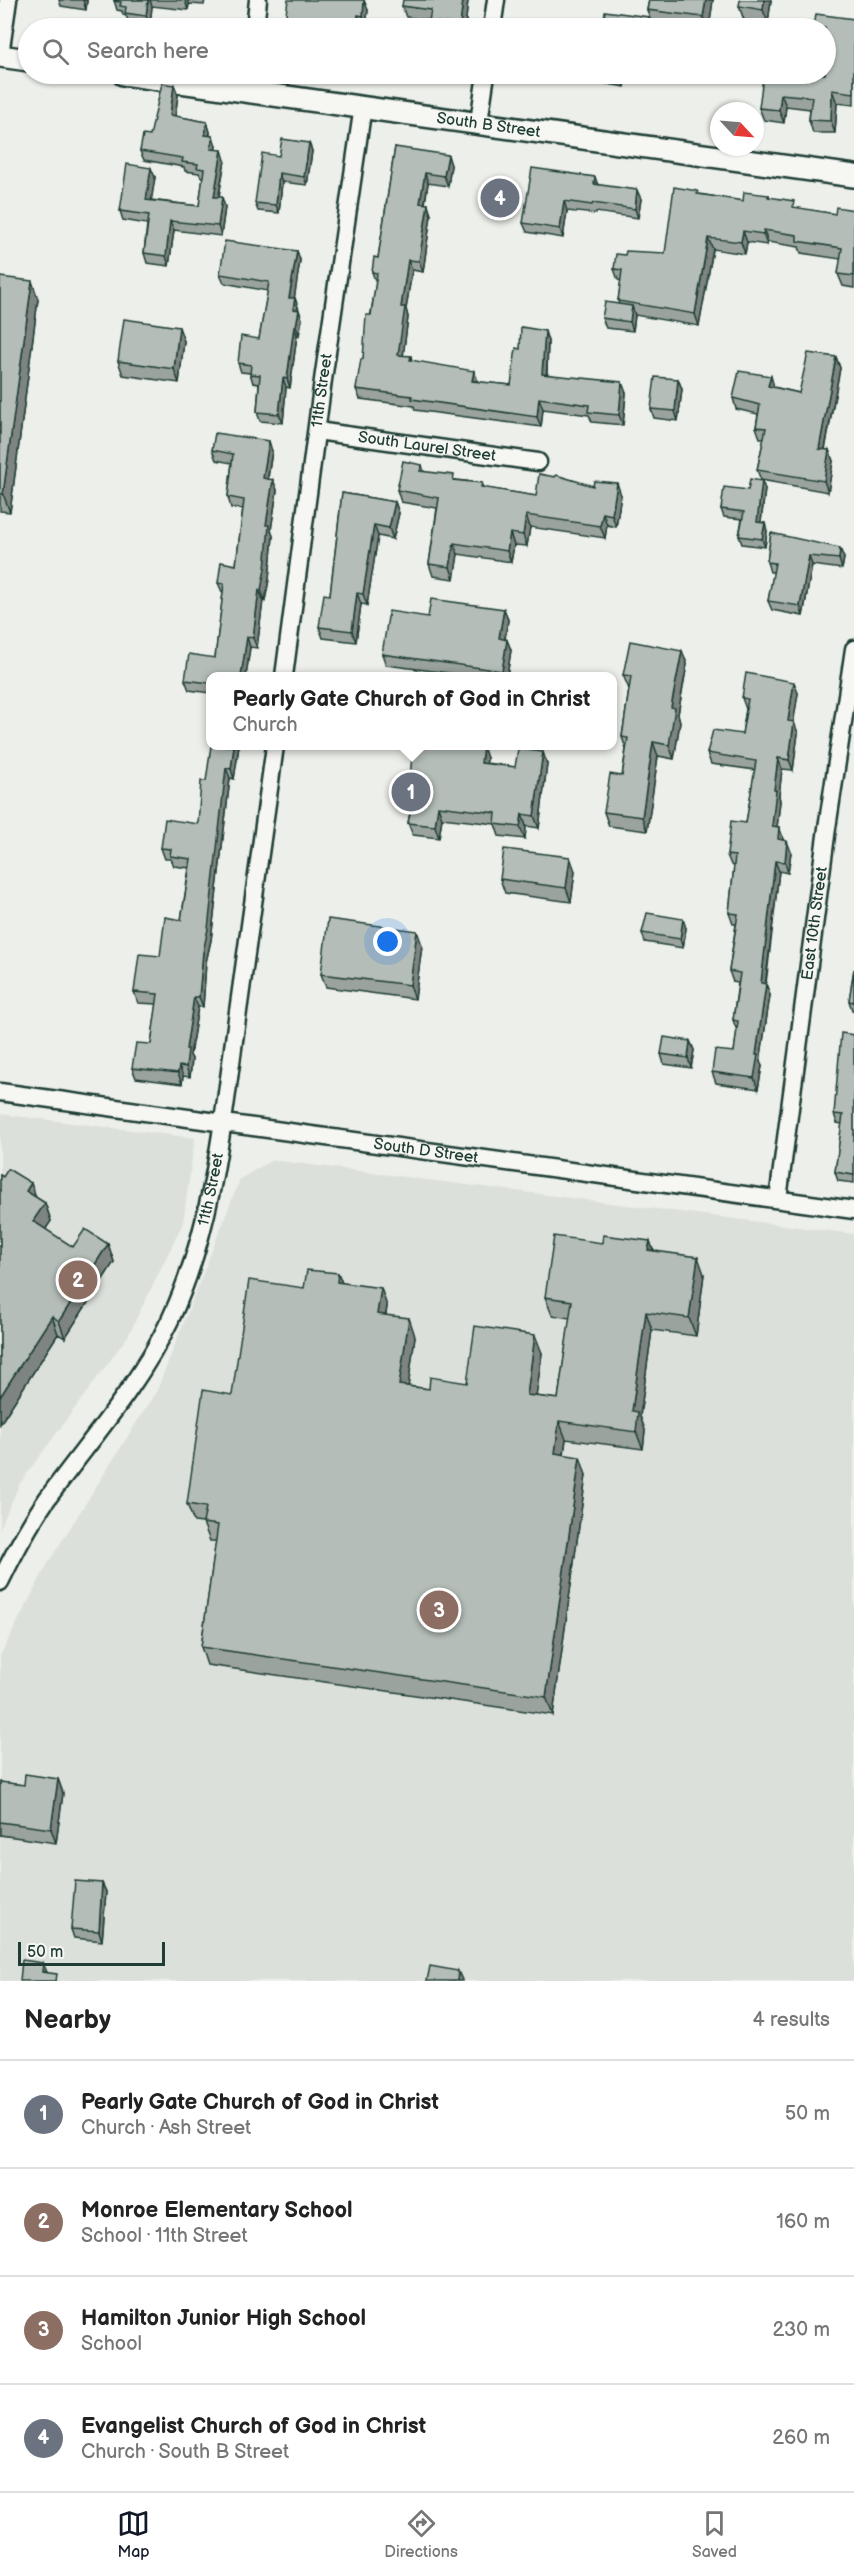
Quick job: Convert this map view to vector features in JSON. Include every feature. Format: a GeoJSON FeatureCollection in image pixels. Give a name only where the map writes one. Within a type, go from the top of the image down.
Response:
{"type":"FeatureCollection","features":[{"type":"Feature","properties":{"kind":"street"},"geometry":{"type":"LineString","coordinates":[[8,0],[0,55],[18,58]]}},
{"type":"Feature","properties":{"kind":"street"},"geometry":{"type":"LineString","coordinates":[[256,18],[258,0]]}},
{"type":"Feature","properties":{"kind":"street"},"geometry":{"type":"LineString","coordinates":[[493,18],[496,0]]}},
{"type":"Feature","properties":{"kind":"street","name":"South B Street"},"geometry":{"type":"LineString","coordinates":[[260,84],[363,106],[854,176]]}},
{"type":"Feature","properties":{"kind":"street"},"geometry":{"type":"LineString","coordinates":[[479,122],[485,84]]}},
{"type":"Feature","properties":{"kind":"street","name":"11th Street"},"geometry":{"type":"LineString","coordinates":[[285,672],[363,106]]}},
{"type":"Feature","properties":{"kind":"street","name":"South Laurel Street"},"geometry":{"type":"LineString","coordinates":[[317,431],[538,462]]}},
{"type":"Feature","properties":{"kind":"street","name":"East 10th Street"},"geometry":{"type":"LineString","coordinates":[[778,1199],[827,828],[854,649]]}},
{"type":"Feature","properties":{"kind":"street","name":"11th Street"},"geometry":{"type":"LineString","coordinates":[[0,1582],[19,1543],[47,1500],[133,1386],[171,1318],[192,1264],[207,1211],[225,1122],[274,750]]}},
{"type":"Feature","properties":{"kind":"street","name":"South D Street"},"geometry":{"type":"LineString","coordinates":[[0,1092],[854,1210]]}},
{"type":"Feature","properties":{"kind":"shaded area"},"geometry":{"type":"Polygon","coordinates":[[[0,1114],[195,1138],[183,1223],[128,1336],[20,1483],[0,1528],[0,1114]]]}},
{"type":"Feature","properties":{"kind":"shaded area"},"geometry":{"type":"Polygon","coordinates":[[[272,1160],[854,1234],[854,1981],[0,1981],[0,1656],[48,1563],[157,1390],[240,1179],[272,1160]]]}},
{"type":"Feature","properties":{"kind":"building"},"geometry":{"type":"Polygon","coordinates":[[[114,0],[148,0],[146,16],[125,13],[126,7],[120,6],[121,2],[114,0]]]}},
{"type":"Feature","properties":{"kind":"building"},"geometry":{"type":"Polygon","coordinates":[[[288,0],[364,0],[363,16],[358,15],[358,18],[285,18],[288,0]]]}},
{"type":"Feature","properties":{"kind":"building"},"geometry":{"type":"Polygon","coordinates":[[[403,0],[463,0],[461,18],[430,18],[431,10],[402,6],[403,0]]]}},
{"type":"Feature","properties":{"kind":"building"},"geometry":{"type":"Polygon","coordinates":[[[649,0],[706,0],[703,17],[647,10],[649,0]]]}},
{"type":"Feature","properties":{"kind":"building"},"geometry":{"type":"Polygon","coordinates":[[[740,0],[764,0],[763,10],[739,6],[740,0]]]}},
{"type":"Feature","properties":{"kind":"building"},"geometry":{"type":"Polygon","coordinates":[[[605,11],[649,17],[649,18],[604,18],[605,11]]]}},
{"type":"Feature","properties":{"kind":"building"},"geometry":{"type":"Polygon","coordinates":[[[816,14],[854,19],[854,93],[832,90],[831,121],[809,120],[812,97],[781,94],[779,110],[764,108],[764,102],[760,102],[762,84],[836,84],[836,18],[815,18],[816,14]]]}},
{"type":"Feature","properties":{"kind":"building"},"geometry":{"type":"Polygon","coordinates":[[[162,84],[174,85],[170,115],[207,122],[205,135],[213,136],[211,149],[222,150],[214,197],[222,197],[218,226],[170,221],[166,256],[144,253],[149,215],[120,211],[127,164],[151,168],[146,200],[199,206],[204,169],[197,168],[198,164],[182,162],[183,158],[140,151],[143,135],[150,136],[162,84]]]}},
{"type":"Feature","properties":{"kind":"building"},"geometry":{"type":"Polygon","coordinates":[[[282,139],[309,143],[304,177],[279,173],[276,205],[255,203],[262,153],[279,156],[282,139]]]}},
{"type":"Feature","properties":{"kind":"building"},"geometry":{"type":"Polygon","coordinates":[[[395,147],[448,155],[444,176],[425,173],[420,203],[428,204],[419,261],[408,260],[401,307],[405,307],[398,355],[411,356],[410,360],[474,371],[472,381],[511,385],[516,348],[520,349],[521,327],[545,331],[542,374],[622,382],[619,415],[588,412],[589,405],[539,398],[537,417],[356,389],[361,359],[363,359],[366,315],[371,315],[377,273],[372,272],[374,257],[378,258],[395,147]]]}},
{"type":"Feature","properties":{"kind":"building"},"geometry":{"type":"Polygon","coordinates":[[[532,168],[595,177],[594,184],[637,190],[635,209],[564,201],[560,229],[523,223],[532,168]]]}},
{"type":"Feature","properties":{"kind":"building"},"geometry":{"type":"Polygon","coordinates":[[[674,187],[698,191],[697,194],[743,201],[744,192],[769,195],[768,197],[794,201],[793,207],[835,214],[836,207],[854,210],[854,276],[838,274],[842,248],[797,241],[797,235],[764,230],[763,234],[743,231],[741,242],[708,238],[695,314],[618,301],[622,270],[614,269],[616,254],[625,255],[626,251],[665,253],[674,187]]]}},
{"type":"Feature","properties":{"kind":"building"},"geometry":{"type":"Polygon","coordinates":[[[225,241],[297,251],[289,298],[295,298],[293,309],[299,310],[296,326],[294,326],[287,379],[283,378],[279,414],[257,412],[260,375],[250,374],[251,365],[238,363],[241,336],[259,339],[269,282],[220,274],[225,241]]]}},
{"type":"Feature","properties":{"kind":"building"},"geometry":{"type":"Polygon","coordinates":[[[0,277],[32,281],[3,494],[0,494],[0,277]]]}},
{"type":"Feature","properties":{"kind":"building"},"geometry":{"type":"Polygon","coordinates":[[[605,302],[632,306],[630,322],[602,318],[605,302]]]}},
{"type":"Feature","properties":{"kind":"building"},"geometry":{"type":"Polygon","coordinates":[[[124,319],[179,327],[174,369],[118,361],[124,319]]]}},
{"type":"Feature","properties":{"kind":"building"},"geometry":{"type":"Polygon","coordinates":[[[808,353],[836,357],[819,449],[829,450],[824,481],[757,470],[766,428],[756,427],[760,405],[733,398],[739,371],[771,376],[768,386],[799,393],[808,353]]]}},
{"type":"Feature","properties":{"kind":"building"},"geometry":{"type":"Polygon","coordinates":[[[655,377],[678,379],[675,411],[651,409],[655,377]]]}},
{"type":"Feature","properties":{"kind":"building"},"geometry":{"type":"Polygon","coordinates":[[[215,433],[269,441],[263,478],[273,480],[266,525],[269,525],[265,569],[261,590],[259,590],[253,638],[247,637],[242,672],[206,672],[206,683],[185,680],[189,654],[215,658],[224,584],[218,583],[221,562],[236,565],[244,500],[228,497],[233,454],[212,450],[215,433]]]}},
{"type":"Feature","properties":{"kind":"building"},"geometry":{"type":"Polygon","coordinates":[[[403,461],[422,465],[420,471],[454,475],[453,480],[482,483],[481,487],[536,496],[539,474],[555,477],[556,475],[593,486],[594,481],[617,483],[612,515],[603,513],[600,526],[526,515],[523,535],[510,533],[507,551],[454,543],[450,567],[429,564],[439,498],[397,490],[403,461]]]}},
{"type":"Feature","properties":{"kind":"building"},"geometry":{"type":"Polygon","coordinates":[[[750,479],[762,481],[757,522],[765,523],[762,539],[739,536],[744,512],[721,509],[724,487],[748,490],[750,479]]]}},
{"type":"Feature","properties":{"kind":"building"},"geometry":{"type":"Polygon","coordinates":[[[342,493],[395,502],[389,528],[374,525],[363,594],[357,593],[352,631],[319,627],[324,594],[330,595],[342,493]]]}},
{"type":"Feature","properties":{"kind":"building"},"geometry":{"type":"Polygon","coordinates":[[[771,533],[840,548],[839,559],[809,556],[800,606],[768,601],[775,563],[767,562],[771,533]]]}},
{"type":"Feature","properties":{"kind":"building"},"geometry":{"type":"Polygon","coordinates":[[[431,599],[504,609],[499,638],[507,640],[502,671],[382,654],[389,611],[428,617],[431,599]]]}},
{"type":"Feature","properties":{"kind":"building"},"geometry":{"type":"Polygon","coordinates":[[[630,641],[682,651],[671,707],[675,708],[669,745],[653,742],[642,817],[604,812],[610,774],[622,776],[628,738],[622,737],[631,676],[623,675],[630,641]]]}},
{"type":"Feature","properties":{"kind":"building"},"geometry":{"type":"Polygon","coordinates":[[[746,673],[794,682],[788,721],[794,722],[789,760],[778,758],[772,826],[779,827],[778,839],[787,841],[785,862],[775,861],[761,983],[766,984],[754,1078],[712,1072],[715,1050],[734,1052],[738,1021],[733,1020],[740,973],[729,971],[738,914],[729,913],[735,856],[727,855],[731,821],[746,823],[756,761],[707,753],[713,730],[742,734],[748,699],[742,698],[746,673]]]}},
{"type":"Feature","properties":{"kind":"building"},"geometry":{"type":"Polygon","coordinates":[[[210,750],[233,750],[231,769],[226,768],[199,997],[194,997],[186,1049],[188,1049],[186,1067],[179,1066],[178,1073],[132,1068],[136,1043],[151,1044],[158,994],[134,992],[139,954],[160,956],[165,917],[181,920],[191,859],[170,856],[171,849],[161,848],[165,819],[198,824],[201,781],[206,781],[210,750]]]}},
{"type":"Feature","properties":{"kind":"building"},"geometry":{"type":"Polygon","coordinates":[[[413,750],[483,750],[481,763],[515,767],[518,750],[543,752],[534,816],[522,814],[520,827],[495,824],[496,813],[438,806],[435,826],[408,823],[415,788],[409,788],[413,750]]]}},
{"type":"Feature","properties":{"kind":"building"},"geometry":{"type":"Polygon","coordinates":[[[504,849],[570,857],[566,888],[500,879],[504,849]]]}},
{"type":"Feature","properties":{"kind":"building"},"geometry":{"type":"Polygon","coordinates":[[[647,913],[683,919],[680,939],[642,933],[647,913]]]}},
{"type":"Feature","properties":{"kind":"building"},"geometry":{"type":"Polygon","coordinates":[[[328,919],[417,931],[410,985],[321,974],[328,919]]]}},
{"type":"Feature","properties":{"kind":"building"},"geometry":{"type":"Polygon","coordinates":[[[854,969],[854,1002],[849,1001],[854,969]]]}},
{"type":"Feature","properties":{"kind":"building"},"geometry":{"type":"Polygon","coordinates":[[[841,1033],[854,1035],[854,1175],[835,1172],[843,1115],[834,1114],[841,1033]]]}},
{"type":"Feature","properties":{"kind":"building"},"geometry":{"type":"Polygon","coordinates":[[[664,1037],[690,1041],[688,1058],[661,1054],[664,1037]]]}},
{"type":"Feature","properties":{"kind":"building"},"geometry":{"type":"Polygon","coordinates":[[[8,1169],[31,1183],[26,1191],[45,1203],[33,1221],[73,1247],[85,1229],[108,1244],[59,1321],[52,1316],[0,1397],[0,1175],[3,1177],[8,1169]]]}},
{"type":"Feature","properties":{"kind":"building"},"geometry":{"type":"Polygon","coordinates":[[[603,1235],[650,1241],[648,1250],[698,1257],[689,1318],[646,1312],[632,1411],[638,1412],[636,1432],[559,1421],[555,1453],[580,1457],[546,1697],[201,1647],[218,1525],[203,1523],[206,1507],[187,1504],[203,1390],[232,1395],[249,1280],[304,1288],[307,1270],[338,1273],[337,1282],[381,1288],[377,1314],[409,1318],[399,1385],[429,1389],[430,1377],[467,1383],[475,1326],[535,1335],[527,1395],[558,1399],[572,1301],[545,1297],[554,1236],[602,1243],[603,1235]]]}},
{"type":"Feature","properties":{"kind":"building"},"geometry":{"type":"Polygon","coordinates":[[[25,1774],[58,1779],[51,1829],[0,1822],[0,1782],[24,1785],[25,1774]]]}},
{"type":"Feature","properties":{"kind":"building"},"geometry":{"type":"Polygon","coordinates":[[[75,1881],[102,1883],[99,1931],[71,1929],[75,1881]]]}},
{"type":"Feature","properties":{"kind":"building"},"geometry":{"type":"Polygon","coordinates":[[[22,1960],[43,1963],[42,1972],[57,1974],[56,1981],[20,1981],[22,1960]]]}},
{"type":"Feature","properties":{"kind":"building"},"geometry":{"type":"Polygon","coordinates":[[[430,1966],[458,1971],[457,1981],[427,1981],[430,1966]]]}},
{"type":"Feature","properties":{"kind":"place","name":"Evangelist Church of God in Christ"},"geometry":{"type":"Point","coordinates":[500,198]}},
{"type":"Feature","properties":{"kind":"place","name":"Pearly Gate Church of God in Christ"},"geometry":{"type":"Point","coordinates":[411,792]}},
{"type":"Feature","properties":{"kind":"place","name":"Monroe Elementary School"},"geometry":{"type":"Point","coordinates":[78,1280]}},
{"type":"Feature","properties":{"kind":"place","name":"Hamilton Junior High School"},"geometry":{"type":"Point","coordinates":[439,1610]}}]}
